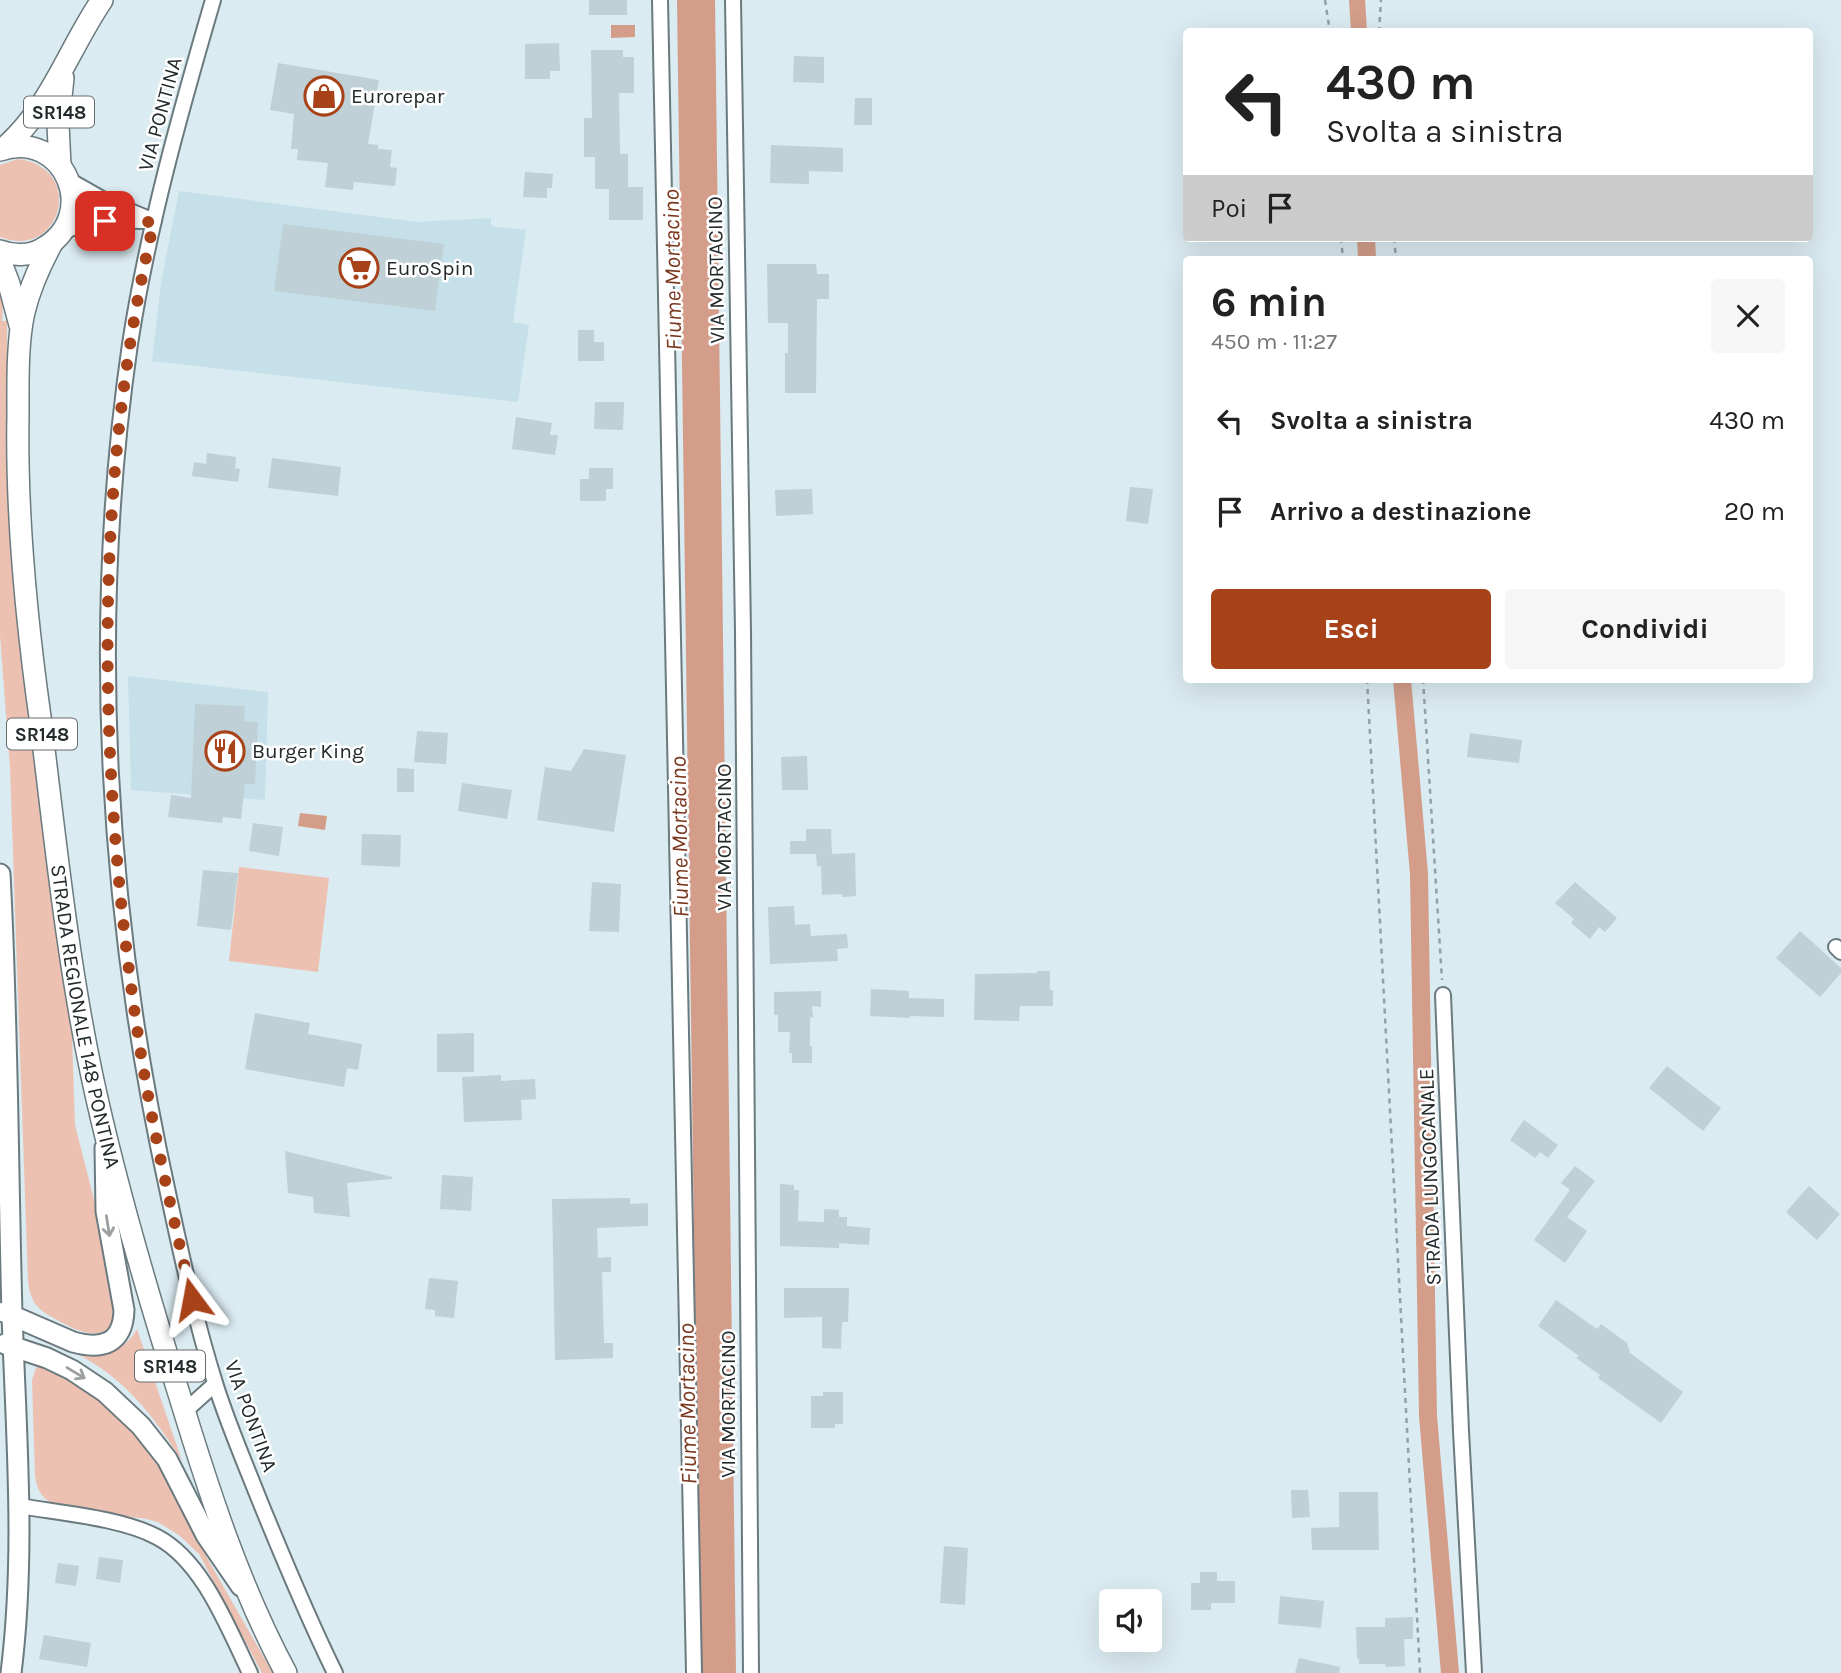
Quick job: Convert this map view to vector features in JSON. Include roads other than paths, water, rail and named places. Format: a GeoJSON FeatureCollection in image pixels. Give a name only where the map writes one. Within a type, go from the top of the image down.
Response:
{"type":"FeatureCollection","features":[{"type":"Feature","properties":{"kind":"main road","name":"STRADA REGIONALE 148 PONTINA"},"geometry":{"type":"LineString","coordinates":[[1,150],[34,116],[102,0]]}},
{"type":"Feature","properties":{"kind":"main road","name":"STRADA REGIONALE 148 PONTINA"},"geometry":{"type":"LineString","coordinates":[[67,59],[58,114],[64,173],[73,197],[71,216],[32,284],[23,316],[18,399],[18,469],[24,579],[35,685],[70,947],[105,1133],[184,1412],[216,1510],[248,1595],[286,1673]]}},
{"type":"Feature","properties":{"kind":"main road","name":"STRADA REGIONALE 148 PONTINA"},"geometry":{"type":"LineString","coordinates":[[1,150],[19,146],[34,149],[48,155],[64,173]]}},
{"type":"Feature","properties":{"kind":"main road"},"geometry":{"type":"LineString","coordinates":[[0,251],[22,255],[38,251],[57,238]]}},
{"type":"Feature","properties":{"kind":"main road","name":"STRADA REGIONALE 148 PONTINA"},"geometry":{"type":"LineString","coordinates":[[0,260],[21,332]]}},
{"type":"Feature","properties":{"kind":"street","name":"VIA PONTINA"},"geometry":{"type":"LineString","coordinates":[[213,0],[154,222],[130,347],[111,525],[108,593],[111,766],[125,938],[142,1060],[197,1320],[215,1384],[233,1433],[277,1543],[335,1673]]}},
{"type":"Feature","properties":{"kind":"street"},"geometry":{"type":"LineString","coordinates":[[660,0],[694,1673]]}},
{"type":"Feature","properties":{"kind":"street","name":"VIA MORTACINO"},"geometry":{"type":"LineString","coordinates":[[733,0],[743,632],[751,1673]]}},
{"type":"Feature","properties":{"kind":"street"},"geometry":{"type":"LineString","coordinates":[[64,173],[106,201],[154,222]]}},
{"type":"Feature","properties":{"kind":"street"},"geometry":{"type":"LineString","coordinates":[[57,238],[73,227],[94,222],[154,222]]}},
{"type":"Feature","properties":{"kind":"street"},"geometry":{"type":"LineString","coordinates":[[0,874],[9,1202],[6,1313],[7,1344],[15,1391],[20,1506],[19,1577],[10,1673]]}},
{"type":"Feature","properties":{"kind":"street","name":"STRADA LUNGOCANALE"},"geometry":{"type":"LineString","coordinates":[[1443,995],[1474,1673]]}},
{"type":"Feature","properties":{"kind":"street"},"geometry":{"type":"LineString","coordinates":[[6,1313],[84,1345],[105,1343],[120,1332],[124,1310],[106,1210],[105,1133]]}},
{"type":"Feature","properties":{"kind":"street"},"geometry":{"type":"LineString","coordinates":[[0,1240],[9,1202]]}},
{"type":"Feature","properties":{"kind":"street"},"geometry":{"type":"LineString","coordinates":[[7,1344],[47,1358],[83,1376],[112,1398],[150,1434],[174,1469],[210,1542],[248,1595]]}},
{"type":"Feature","properties":{"kind":"street"},"geometry":{"type":"LineString","coordinates":[[0,1377],[15,1391]]}},
{"type":"Feature","properties":{"kind":"street"},"geometry":{"type":"LineString","coordinates":[[184,1412],[215,1384]]}},
{"type":"Feature","properties":{"kind":"street"},"geometry":{"type":"LineString","coordinates":[[20,1506],[134,1528],[157,1537],[174,1548],[204,1584],[250,1673]]}},
{"type":"Feature","properties":{"kind":"waterway"},"geometry":{"type":"LineString","coordinates":[[1366,242],[1367,256]]}},
{"type":"Feature","properties":{"kind":"waterway"},"geometry":{"type":"LineString","coordinates":[[1402,683],[1419,874],[1428,1416],[1450,1673]]}},
{"type":"Feature","properties":{"kind":"place","name":"Eurorepar"},"geometry":{"type":"Point","coordinates":[324,96]}},
{"type":"Feature","properties":{"kind":"place","name":"EuroSpin"},"geometry":{"type":"Point","coordinates":[359,268]}},
{"type":"Feature","properties":{"kind":"place","name":"Burger King"},"geometry":{"type":"Point","coordinates":[225,751]}},
{"type":"Feature","properties":{"kind":"water label","name":"Fiume Mortacino"},"geometry":{"type":"Point","coordinates":[672,270]}},
{"type":"Feature","properties":{"kind":"water label","name":"Fiume Mortacino"},"geometry":{"type":"Point","coordinates":[679,837]}},
{"type":"Feature","properties":{"kind":"water label","name":"Fiume Mortacino"},"geometry":{"type":"Point","coordinates":[687,1404]}}]}
